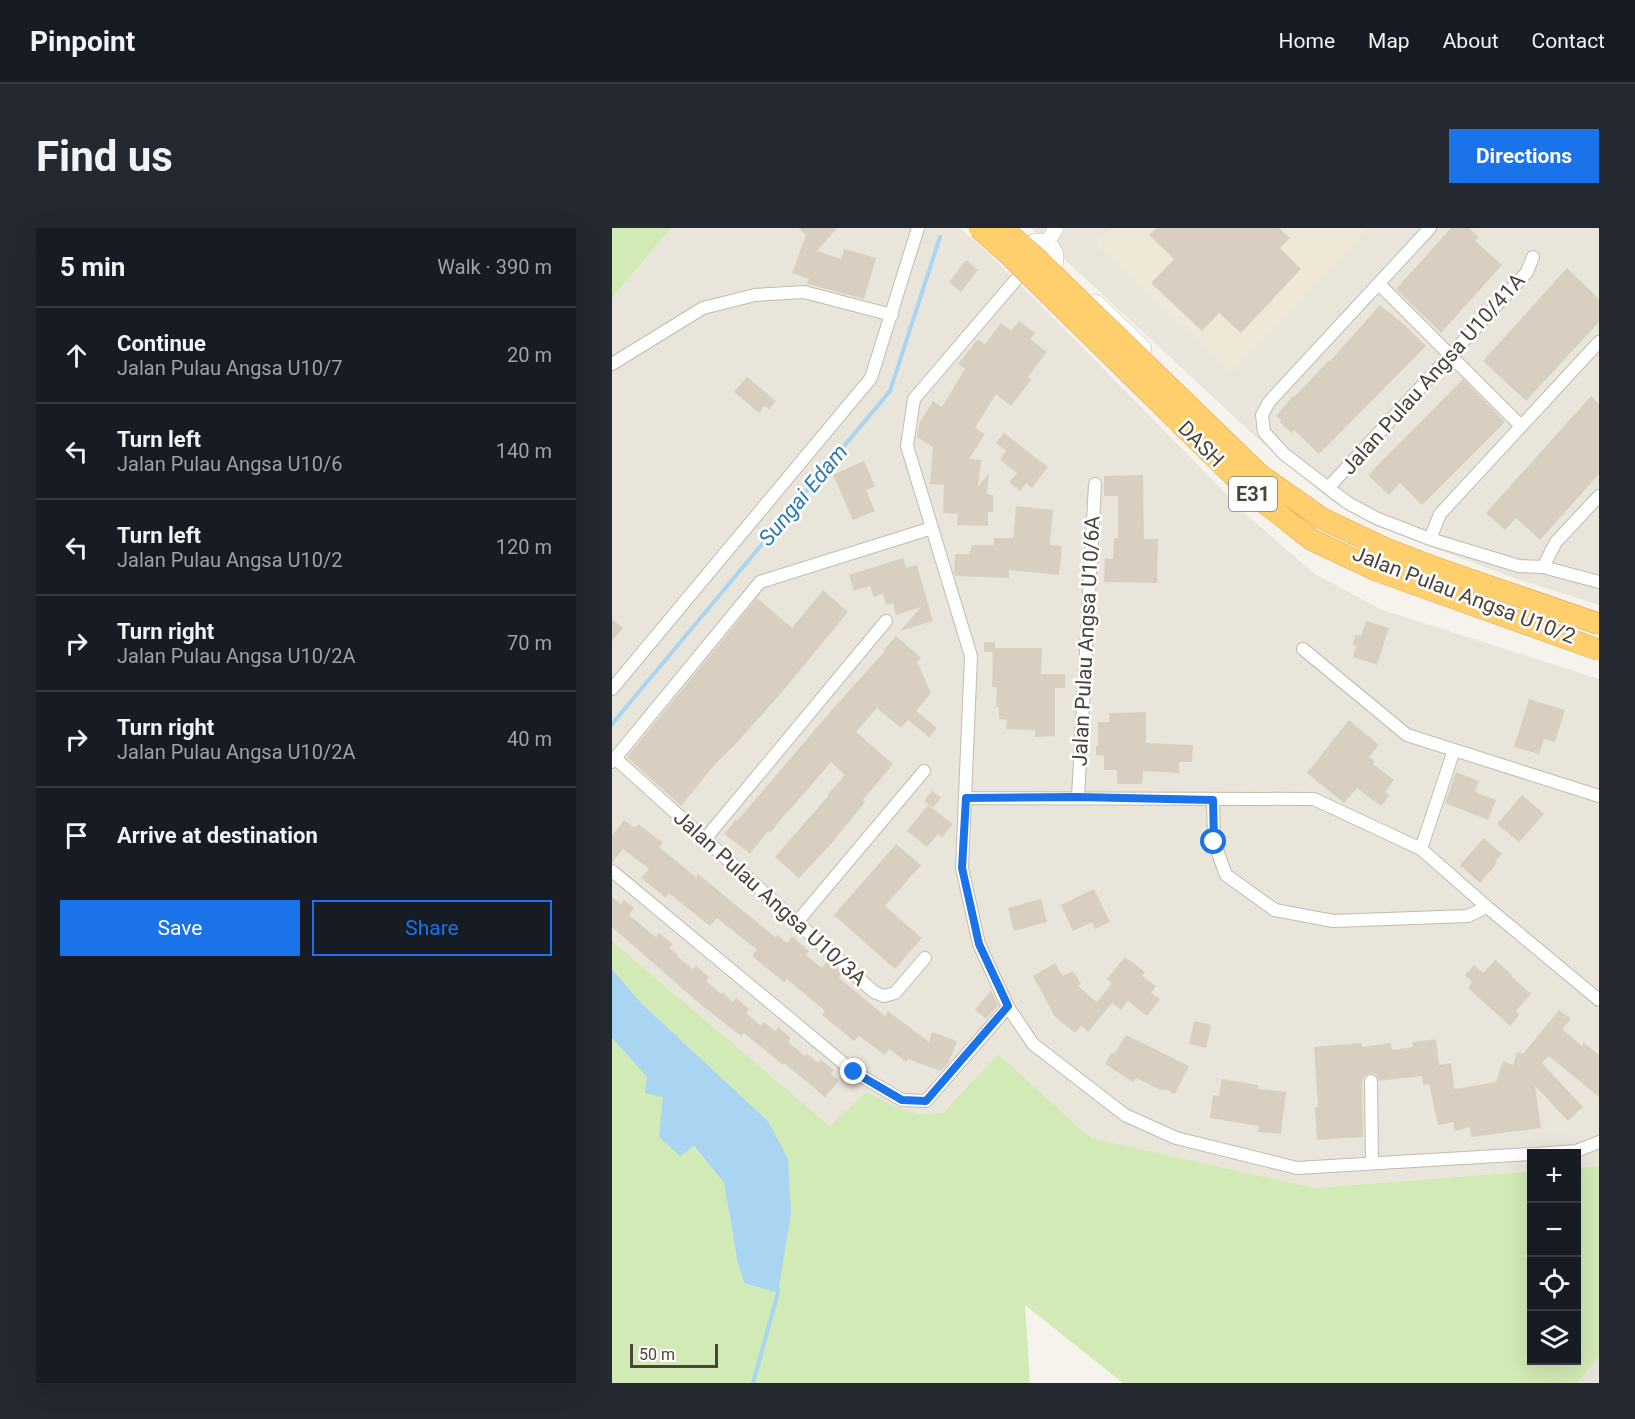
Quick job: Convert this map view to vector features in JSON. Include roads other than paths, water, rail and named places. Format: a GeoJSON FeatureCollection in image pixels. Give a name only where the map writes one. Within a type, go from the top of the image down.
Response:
{"type":"FeatureCollection","features":[{"type":"Feature","properties":{"kind":"highway","name":"DASH"},"geometry":{"type":"LineString","coordinates":[[979,228],[1246,489],[1312,540],[1378,571],[1599,650]]}},
{"type":"Feature","properties":{"kind":"highway","name":"DASH"},"geometry":{"type":"LineString","coordinates":[[1002,228],[1031,253],[1260,475],[1323,519],[1384,548],[1436,568],[1599,624]]}},
{"type":"Feature","properties":{"kind":"street"},"geometry":{"type":"LineString","coordinates":[[612,689],[871,378],[918,228]]}},
{"type":"Feature","properties":{"kind":"street"},"geometry":{"type":"LineString","coordinates":[[984,228],[1023,265],[1033,275],[1043,275],[1052,269],[1056,260],[1054,250],[1047,243],[1038,241],[1029,244],[1023,251],[1023,265],[914,399],[907,446],[971,656],[962,868],[979,944],[1008,1006],[1033,1044],[1125,1115],[1176,1138],[1297,1168],[1527,1154]]}},
{"type":"Feature","properties":{"kind":"street"},"geometry":{"type":"LineString","coordinates":[[1011,228],[1029,244]]}},
{"type":"Feature","properties":{"kind":"street"},"geometry":{"type":"LineString","coordinates":[[1047,243],[1056,228]]}},
{"type":"Feature","properties":{"kind":"street"},"geometry":{"type":"LineString","coordinates":[[1430,228],[1269,402],[1262,415],[1264,432],[1284,454],[1328,488],[1348,503],[1376,518],[1519,566],[1543,567],[1599,582]]}},
{"type":"Feature","properties":{"kind":"street","name":"Jalan Pulau Angsa U10/41A"},"geometry":{"type":"LineString","coordinates":[[1328,488],[1527,272],[1533,257]]}},
{"type":"Feature","properties":{"kind":"street","name":"Jalan Pulau Angsa U10/2"},"geometry":{"type":"LineString","coordinates":[[1054,264],[1119,324],[1248,454],[1303,498],[1392,543],[1599,616]]}},
{"type":"Feature","properties":{"kind":"street","name":"Jalan Pulau Angsa U10/2"},"geometry":{"type":"LineString","coordinates":[[1040,275],[1175,412],[1274,505],[1315,536],[1389,570],[1599,645]]}},
{"type":"Feature","properties":{"kind":"street"},"geometry":{"type":"LineString","coordinates":[[1379,285],[1521,426]]}},
{"type":"Feature","properties":{"kind":"street"},"geometry":{"type":"LineString","coordinates":[[612,364],[703,308],[755,295],[804,292],[892,315]]}},
{"type":"Feature","properties":{"kind":"street"},"geometry":{"type":"LineString","coordinates":[[1430,538],[1440,514],[1599,342]]}},
{"type":"Feature","properties":{"kind":"street","name":"Jalan Pulau Angsa U10/6A"},"geometry":{"type":"LineString","coordinates":[[1078,797],[1095,484]]}},
{"type":"Feature","properties":{"kind":"street"},"geometry":{"type":"LineString","coordinates":[[1543,567],[1556,542],[1599,496]]}},
{"type":"Feature","properties":{"kind":"street"},"geometry":{"type":"LineString","coordinates":[[613,760],[760,582],[932,528]]}},
{"type":"Feature","properties":{"kind":"street"},"geometry":{"type":"LineString","coordinates":[[705,839],[886,621]]}},
{"type":"Feature","properties":{"kind":"street"},"geometry":{"type":"LineString","coordinates":[[1303,649],[1407,735],[1599,796]]}},
{"type":"Feature","properties":{"kind":"street"},"geometry":{"type":"LineString","coordinates":[[1421,849],[1454,750]]}},
{"type":"Feature","properties":{"kind":"street","name":"Jalan Pulau Angsa U10/3A"},"geometry":{"type":"LineString","coordinates":[[613,760],[705,839],[874,992],[885,996],[895,993],[926,958]]}},
{"type":"Feature","properties":{"kind":"street"},"geometry":{"type":"LineString","coordinates":[[797,922],[924,771]]}},
{"type":"Feature","properties":{"kind":"street"},"geometry":{"type":"LineString","coordinates":[[966,798],[1314,799],[1421,849],[1599,1000]]}},
{"type":"Feature","properties":{"kind":"street"},"geometry":{"type":"LineString","coordinates":[[1213,800],[1214,842],[1226,875],[1275,910],[1333,921],[1468,916],[1487,907]]}},
{"type":"Feature","properties":{"kind":"street"},"geometry":{"type":"LineString","coordinates":[[612,871],[854,1072],[902,1100],[926,1101],[1008,1006]]}},
{"type":"Feature","properties":{"kind":"street"},"geometry":{"type":"LineString","coordinates":[[1371,1081],[1372,1163]]}},
{"type":"Feature","properties":{"kind":"street"},"geometry":{"type":"LineString","coordinates":[[1581,1149],[1599,1142]]}},
{"type":"Feature","properties":{"kind":"water"},"geometry":{"type":"Polygon","coordinates":[[[612,969],[642,1004],[768,1121],[788,1159],[791,1213],[778,1293],[744,1283],[737,1259],[724,1183],[694,1146],[680,1156],[659,1137],[663,1097],[645,1093],[647,1077],[612,1038],[612,969]]]}},
{"type":"Feature","properties":{"kind":"waterway","name":"Sungai Edam"},"geometry":{"type":"LineString","coordinates":[[612,724],[890,391],[940,237]]}},
{"type":"Feature","properties":{"kind":"waterway"},"geometry":{"type":"LineString","coordinates":[[753,1383],[778,1288]]}}]}
